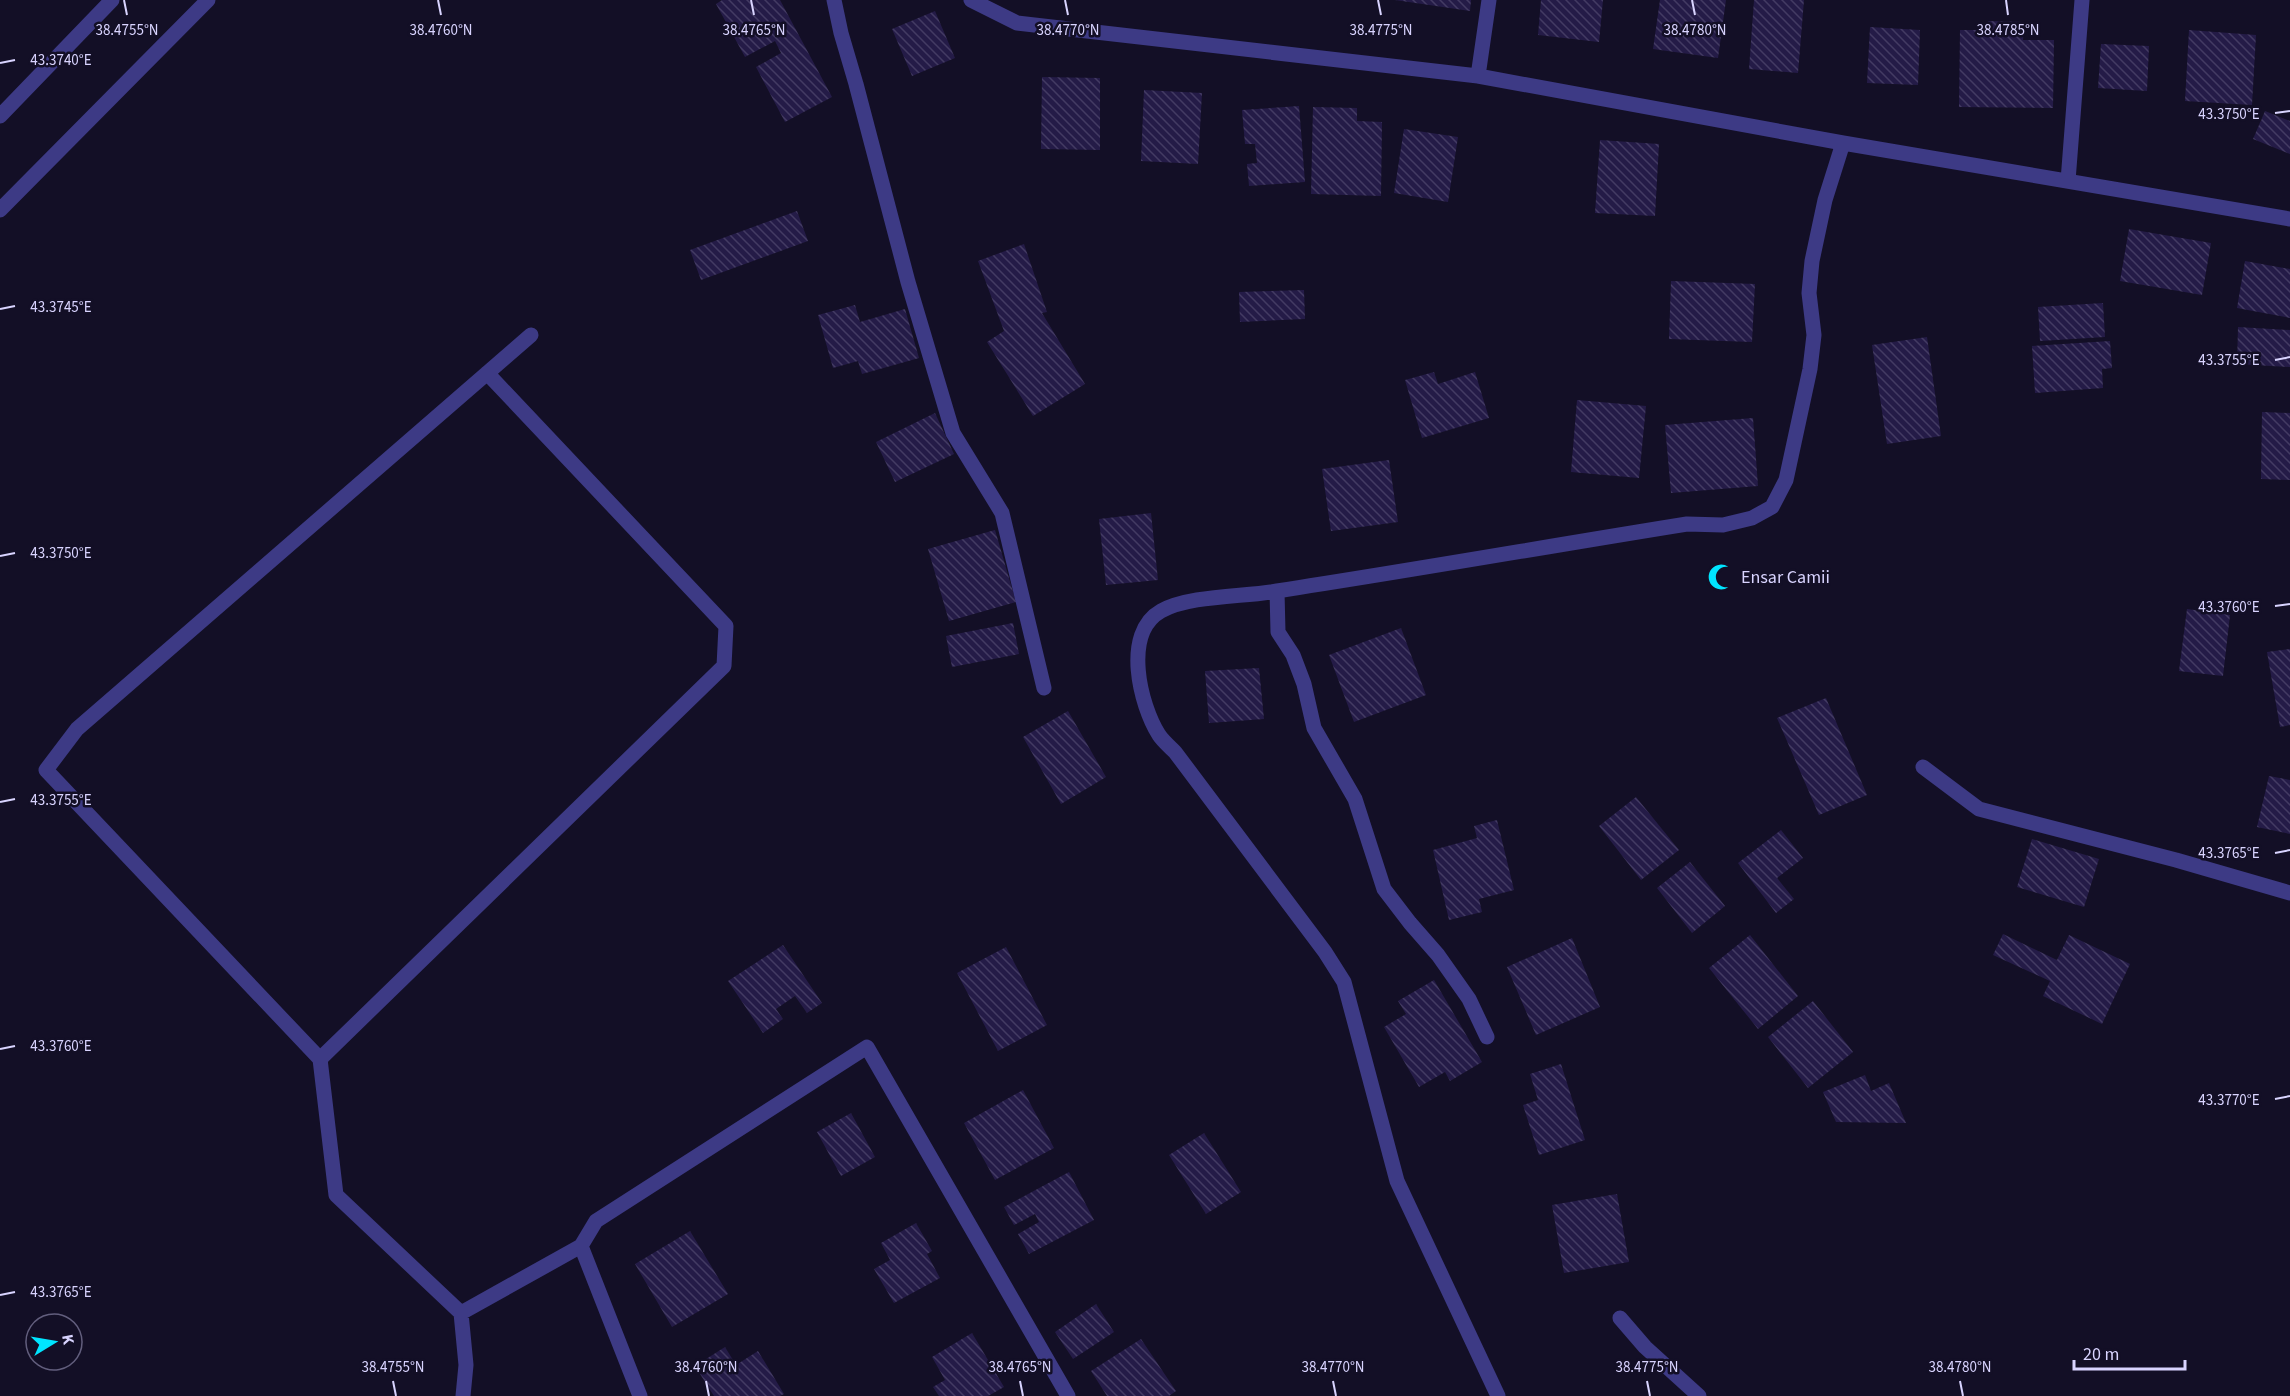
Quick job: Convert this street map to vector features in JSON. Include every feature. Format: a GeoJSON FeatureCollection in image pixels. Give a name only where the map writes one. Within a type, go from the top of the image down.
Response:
{"type":"FeatureCollection","features":[{"type":"Feature","properties":{"kind":"street"},"geometry":{"type":"LineString","coordinates":[[0,116],[112,0]]}},
{"type":"Feature","properties":{"kind":"street"},"geometry":{"type":"LineString","coordinates":[[0,210],[208,0]]}},
{"type":"Feature","properties":{"kind":"street"},"geometry":{"type":"LineString","coordinates":[[834,0],[908,282],[953,433],[1002,513],[1044,688]]}},
{"type":"Feature","properties":{"kind":"street"},"geometry":{"type":"LineString","coordinates":[[971,0],[1017,23],[1478,76],[1843,143],[2290,219]]}},
{"type":"Feature","properties":{"kind":"street"},"geometry":{"type":"LineString","coordinates":[[1478,76],[1489,0]]}},
{"type":"Feature","properties":{"kind":"street"},"geometry":{"type":"LineString","coordinates":[[2068,181],[2082,0]]}},
{"type":"Feature","properties":{"kind":"street"},"geometry":{"type":"LineString","coordinates":[[1498,1396],[1397,1181],[1344,982],[1325,952],[1182,761],[1160,736],[1143,700],[1138,666],[1139,642],[1144,627],[1161,611],[1192,601],[1277,591],[1687,524],[1723,525],[1752,518],[1772,507],[1786,480],[1810,369],[1814,335],[1809,293],[1812,261],[1825,201],[1843,143]]}},
{"type":"Feature","properties":{"kind":"street"},"geometry":{"type":"LineString","coordinates":[[463,1396],[466,1365],[461,1313],[336,1195],[320,1059],[46,770],[77,729],[531,335]]}},
{"type":"Feature","properties":{"kind":"street"},"geometry":{"type":"LineString","coordinates":[[320,1059],[724,666],[726,626],[487,373]]}},
{"type":"Feature","properties":{"kind":"street"},"geometry":{"type":"LineString","coordinates":[[1277,591],[1278,632],[1293,655],[1314,728],[1355,799],[1384,889],[1438,955],[1469,999],[1486,1037]]}},
{"type":"Feature","properties":{"kind":"street"},"geometry":{"type":"LineString","coordinates":[[1923,767],[1979,809],[2176,860],[2290,893]]}},
{"type":"Feature","properties":{"kind":"street"},"geometry":{"type":"LineString","coordinates":[[461,1313],[581,1246],[596,1221],[867,1047],[1068,1396]]}},
{"type":"Feature","properties":{"kind":"street"},"geometry":{"type":"LineString","coordinates":[[581,1246],[640,1396]]}},
{"type":"Feature","properties":{"kind":"street"},"geometry":{"type":"LineString","coordinates":[[1620,1318],[1645,1347],[1699,1396]]}},
{"type":"Feature","properties":{"kind":"building"},"geometry":{"type":"Polygon","coordinates":[[[722,0],[780,0],[832,97],[785,122],[756,67],[781,53],[775,41],[745,57],[716,4],[722,0]]]}},
{"type":"Feature","properties":{"kind":"building"},"geometry":{"type":"Polygon","coordinates":[[[1395,0],[1471,0],[1470,11],[1395,0]]]}},
{"type":"Feature","properties":{"kind":"building"},"geometry":{"type":"Polygon","coordinates":[[[1541,0],[1603,0],[1599,42],[1538,35],[1541,0]]]}},
{"type":"Feature","properties":{"kind":"building"},"geometry":{"type":"Polygon","coordinates":[[[1660,0],[1726,0],[1718,58],[1653,49],[1660,0]]]}},
{"type":"Feature","properties":{"kind":"building"},"geometry":{"type":"Polygon","coordinates":[[[1754,0],[1804,0],[1798,73],[1749,69],[1754,0]]]}},
{"type":"Feature","properties":{"kind":"building"},"geometry":{"type":"Polygon","coordinates":[[[935,11],[955,58],[912,76],[892,29],[935,11]]]}},
{"type":"Feature","properties":{"kind":"building"},"geometry":{"type":"Polygon","coordinates":[[[1988,21],[2024,22],[2023,40],[2054,40],[2053,108],[1959,107],[1960,30],[1989,30],[1988,21]]]}},
{"type":"Feature","properties":{"kind":"building"},"geometry":{"type":"Polygon","coordinates":[[[1870,27],[1920,30],[1918,85],[1867,83],[1870,27]]]}},
{"type":"Feature","properties":{"kind":"building"},"geometry":{"type":"Polygon","coordinates":[[[2189,30],[2256,35],[2252,105],[2185,101],[2189,30]]]}},
{"type":"Feature","properties":{"kind":"building"},"geometry":{"type":"Polygon","coordinates":[[[2101,44],[2149,46],[2147,91],[2098,88],[2101,44]]]}},
{"type":"Feature","properties":{"kind":"building"},"geometry":{"type":"Polygon","coordinates":[[[1042,77],[1100,78],[1100,150],[1041,149],[1042,77]]]}},
{"type":"Feature","properties":{"kind":"building"},"geometry":{"type":"Polygon","coordinates":[[[1144,90],[1202,93],[1198,164],[1141,161],[1144,90]]]}},
{"type":"Feature","properties":{"kind":"building"},"geometry":{"type":"Polygon","coordinates":[[[1299,106],[1305,182],[1249,186],[1247,164],[1257,163],[1255,144],[1245,144],[1242,110],[1299,106]]]}},
{"type":"Feature","properties":{"kind":"building"},"geometry":{"type":"Polygon","coordinates":[[[1313,107],[1357,108],[1357,121],[1382,122],[1381,196],[1311,194],[1313,107]]]}},
{"type":"Feature","properties":{"kind":"building"},"geometry":{"type":"Polygon","coordinates":[[[2265,111],[2290,121],[2290,154],[2253,139],[2265,111]]]}},
{"type":"Feature","properties":{"kind":"building"},"geometry":{"type":"Polygon","coordinates":[[[1404,129],[1458,137],[1448,202],[1394,193],[1404,129]]]}},
{"type":"Feature","properties":{"kind":"building"},"geometry":{"type":"Polygon","coordinates":[[[1600,140],[1659,144],[1655,216],[1595,213],[1600,140]]]}},
{"type":"Feature","properties":{"kind":"building"},"geometry":{"type":"Polygon","coordinates":[[[797,211],[808,241],[701,280],[690,250],[797,211]]]}},
{"type":"Feature","properties":{"kind":"building"},"geometry":{"type":"Polygon","coordinates":[[[2129,229],[2211,243],[2202,295],[2120,281],[2129,229]]]}},
{"type":"Feature","properties":{"kind":"building"},"geometry":{"type":"Polygon","coordinates":[[[1024,244],[1047,312],[1042,313],[1085,384],[1033,416],[987,342],[1004,331],[978,261],[1024,244]]]}},
{"type":"Feature","properties":{"kind":"building"},"geometry":{"type":"Polygon","coordinates":[[[2245,261],[2290,269],[2290,318],[2237,308],[2245,261]]]}},
{"type":"Feature","properties":{"kind":"building"},"geometry":{"type":"Polygon","coordinates":[[[1671,281],[1755,284],[1752,342],[1669,339],[1671,281]]]}},
{"type":"Feature","properties":{"kind":"building"},"geometry":{"type":"Polygon","coordinates":[[[1304,290],[1305,319],[1240,322],[1239,292],[1304,290]]]}},
{"type":"Feature","properties":{"kind":"building"},"geometry":{"type":"Polygon","coordinates":[[[2103,303],[2105,337],[2040,341],[2038,307],[2103,303]]]}},
{"type":"Feature","properties":{"kind":"building"},"geometry":{"type":"Polygon","coordinates":[[[855,305],[860,322],[905,309],[919,358],[862,374],[858,361],[833,368],[818,315],[855,305]]]}},
{"type":"Feature","properties":{"kind":"building"},"geometry":{"type":"Polygon","coordinates":[[[2238,327],[2290,330],[2290,367],[2237,364],[2238,327]]]}},
{"type":"Feature","properties":{"kind":"building"},"geometry":{"type":"Polygon","coordinates":[[[1927,337],[1941,436],[1887,444],[1872,345],[1927,337]]]}},
{"type":"Feature","properties":{"kind":"building"},"geometry":{"type":"Polygon","coordinates":[[[2110,341],[2112,368],[2102,369],[2103,388],[2035,393],[2032,346],[2110,341]]]}},
{"type":"Feature","properties":{"kind":"building"},"geometry":{"type":"Polygon","coordinates":[[[1434,372],[1438,384],[1475,372],[1489,418],[1422,438],[1405,380],[1434,372]]]}},
{"type":"Feature","properties":{"kind":"building"},"geometry":{"type":"Polygon","coordinates":[[[1577,400],[1646,406],[1639,478],[1571,472],[1577,400]]]}},
{"type":"Feature","properties":{"kind":"building"},"geometry":{"type":"Polygon","coordinates":[[[2262,412],[2290,413],[2290,480],[2261,479],[2262,412]]]}},
{"type":"Feature","properties":{"kind":"building"},"geometry":{"type":"Polygon","coordinates":[[[935,413],[954,454],[895,482],[876,442],[935,413]]]}},
{"type":"Feature","properties":{"kind":"building"},"geometry":{"type":"Polygon","coordinates":[[[1753,418],[1758,486],[1671,493],[1665,425],[1753,418]]]}},
{"type":"Feature","properties":{"kind":"building"},"geometry":{"type":"Polygon","coordinates":[[[1389,460],[1398,522],[1331,531],[1322,469],[1389,460]]]}},
{"type":"Feature","properties":{"kind":"building"},"geometry":{"type":"Polygon","coordinates":[[[1151,513],[1158,580],[1106,585],[1099,519],[1151,513]]]}},
{"type":"Feature","properties":{"kind":"building"},"geometry":{"type":"Polygon","coordinates":[[[995,530],[1016,602],[949,621],[928,549],[995,530]]]}},
{"type":"Feature","properties":{"kind":"building"},"geometry":{"type":"Polygon","coordinates":[[[2187,609],[2230,615],[2223,676],[2179,671],[2187,609]]]}},
{"type":"Feature","properties":{"kind":"building"},"geometry":{"type":"Polygon","coordinates":[[[1013,623],[1019,654],[952,667],[946,636],[1013,623]]]}},
{"type":"Feature","properties":{"kind":"building"},"geometry":{"type":"Polygon","coordinates":[[[1401,628],[1426,695],[1354,722],[1329,655],[1401,628]]]}},
{"type":"Feature","properties":{"kind":"building"},"geometry":{"type":"Polygon","coordinates":[[[2290,649],[2290,725],[2280,727],[2267,652],[2290,649]]]}},
{"type":"Feature","properties":{"kind":"building"},"geometry":{"type":"Polygon","coordinates":[[[1259,668],[1264,719],[1209,723],[1205,671],[1259,668]]]}},
{"type":"Feature","properties":{"kind":"building"},"geometry":{"type":"Polygon","coordinates":[[[1826,698],[1867,795],[1819,815],[1777,718],[1826,698]]]}},
{"type":"Feature","properties":{"kind":"building"},"geometry":{"type":"Polygon","coordinates":[[[1068,711],[1106,777],[1061,804],[1023,737],[1068,711]]]}},
{"type":"Feature","properties":{"kind":"building"},"geometry":{"type":"Polygon","coordinates":[[[2269,776],[2290,780],[2290,834],[2257,827],[2269,776]]]}},
{"type":"Feature","properties":{"kind":"building"},"geometry":{"type":"Polygon","coordinates":[[[1636,797],[1679,850],[1641,880],[1599,826],[1636,797]]]}},
{"type":"Feature","properties":{"kind":"building"},"geometry":{"type":"Polygon","coordinates":[[[1497,820],[1514,890],[1479,899],[1482,912],[1449,920],[1433,850],[1477,838],[1474,826],[1497,820]]]}},
{"type":"Feature","properties":{"kind":"building"},"geometry":{"type":"Polygon","coordinates":[[[1781,830],[1803,858],[1777,878],[1794,899],[1776,913],[1738,863],[1781,830]]]}},
{"type":"Feature","properties":{"kind":"building"},"geometry":{"type":"Polygon","coordinates":[[[2032,839],[2099,859],[2084,907],[2017,887],[2032,839]]]}},
{"type":"Feature","properties":{"kind":"building"},"geometry":{"type":"Polygon","coordinates":[[[1690,862],[1725,906],[1692,933],[1657,888],[1690,862]]]}},
{"type":"Feature","properties":{"kind":"building"},"geometry":{"type":"Polygon","coordinates":[[[2003,934],[2057,960],[2069,935],[2130,964],[2102,1024],[2043,996],[2050,981],[1993,955],[2003,934]]]}},
{"type":"Feature","properties":{"kind":"building"},"geometry":{"type":"Polygon","coordinates":[[[1750,935],[1798,996],[1758,1029],[1709,968],[1750,935]]]}},
{"type":"Feature","properties":{"kind":"building"},"geometry":{"type":"Polygon","coordinates":[[[1572,938],[1600,1007],[1536,1035],[1507,967],[1572,938]]]}},
{"type":"Feature","properties":{"kind":"building"},"geometry":{"type":"Polygon","coordinates":[[[783,945],[822,1003],[807,1013],[795,996],[776,1009],[783,1019],[763,1033],[728,981],[783,945]]]}},
{"type":"Feature","properties":{"kind":"building"},"geometry":{"type":"Polygon","coordinates":[[[1006,947],[1047,1025],[998,1051],[957,973],[1006,947]]]}},
{"type":"Feature","properties":{"kind":"building"},"geometry":{"type":"Polygon","coordinates":[[[1434,980],[1482,1062],[1450,1081],[1445,1072],[1419,1087],[1384,1027],[1406,1014],[1398,1001],[1434,980]]]}},
{"type":"Feature","properties":{"kind":"building"},"geometry":{"type":"Polygon","coordinates":[[[1813,1001],[1853,1052],[1808,1088],[1768,1037],[1813,1001]]]}},
{"type":"Feature","properties":{"kind":"building"},"geometry":{"type":"Polygon","coordinates":[[[1561,1064],[1585,1140],[1539,1155],[1523,1105],[1538,1100],[1530,1074],[1561,1064]]]}},
{"type":"Feature","properties":{"kind":"building"},"geometry":{"type":"Polygon","coordinates":[[[1865,1075],[1871,1091],[1889,1083],[1906,1123],[1836,1122],[1823,1092],[1865,1075]]]}},
{"type":"Feature","properties":{"kind":"building"},"geometry":{"type":"Polygon","coordinates":[[[1023,1090],[1054,1148],[995,1180],[964,1123],[1023,1090]]]}},
{"type":"Feature","properties":{"kind":"building"},"geometry":{"type":"Polygon","coordinates":[[[851,1113],[875,1157],[841,1176],[817,1132],[851,1113]]]}},
{"type":"Feature","properties":{"kind":"building"},"geometry":{"type":"Polygon","coordinates":[[[1204,1133],[1241,1192],[1206,1214],[1169,1155],[1204,1133]]]}},
{"type":"Feature","properties":{"kind":"building"},"geometry":{"type":"Polygon","coordinates":[[[1069,1172],[1094,1220],[1029,1254],[1018,1234],[1039,1222],[1035,1214],[1014,1225],[1004,1207],[1069,1172]]]}},
{"type":"Feature","properties":{"kind":"building"},"geometry":{"type":"Polygon","coordinates":[[[1617,1194],[1629,1262],[1564,1273],[1552,1205],[1617,1194]]]}},
{"type":"Feature","properties":{"kind":"building"},"geometry":{"type":"Polygon","coordinates":[[[916,1223],[932,1251],[927,1254],[940,1278],[894,1303],[874,1269],[890,1260],[881,1243],[916,1223]]]}},
{"type":"Feature","properties":{"kind":"building"},"geometry":{"type":"Polygon","coordinates":[[[690,1231],[728,1294],[672,1327],[635,1264],[690,1231]]]}},
{"type":"Feature","properties":{"kind":"building"},"geometry":{"type":"Polygon","coordinates":[[[1096,1304],[1114,1332],[1073,1359],[1055,1332],[1096,1304]]]}},
{"type":"Feature","properties":{"kind":"building"},"geometry":{"type":"Polygon","coordinates":[[[972,1333],[1004,1387],[988,1396],[939,1396],[933,1387],[945,1380],[932,1357],[972,1333]]]}},
{"type":"Feature","properties":{"kind":"building"},"geometry":{"type":"Polygon","coordinates":[[[1141,1339],[1176,1391],[1169,1396],[1107,1396],[1091,1371],[1141,1339]]]}},
{"type":"Feature","properties":{"kind":"building"},"geometry":{"type":"Polygon","coordinates":[[[725,1347],[736,1365],[758,1351],[784,1394],[780,1396],[714,1396],[695,1366],[725,1347]]]}},
{"type":"Feature","properties":{"kind":"place","name":"Ensar Camii"},"geometry":{"type":"Point","coordinates":[1721,577]}}]}
